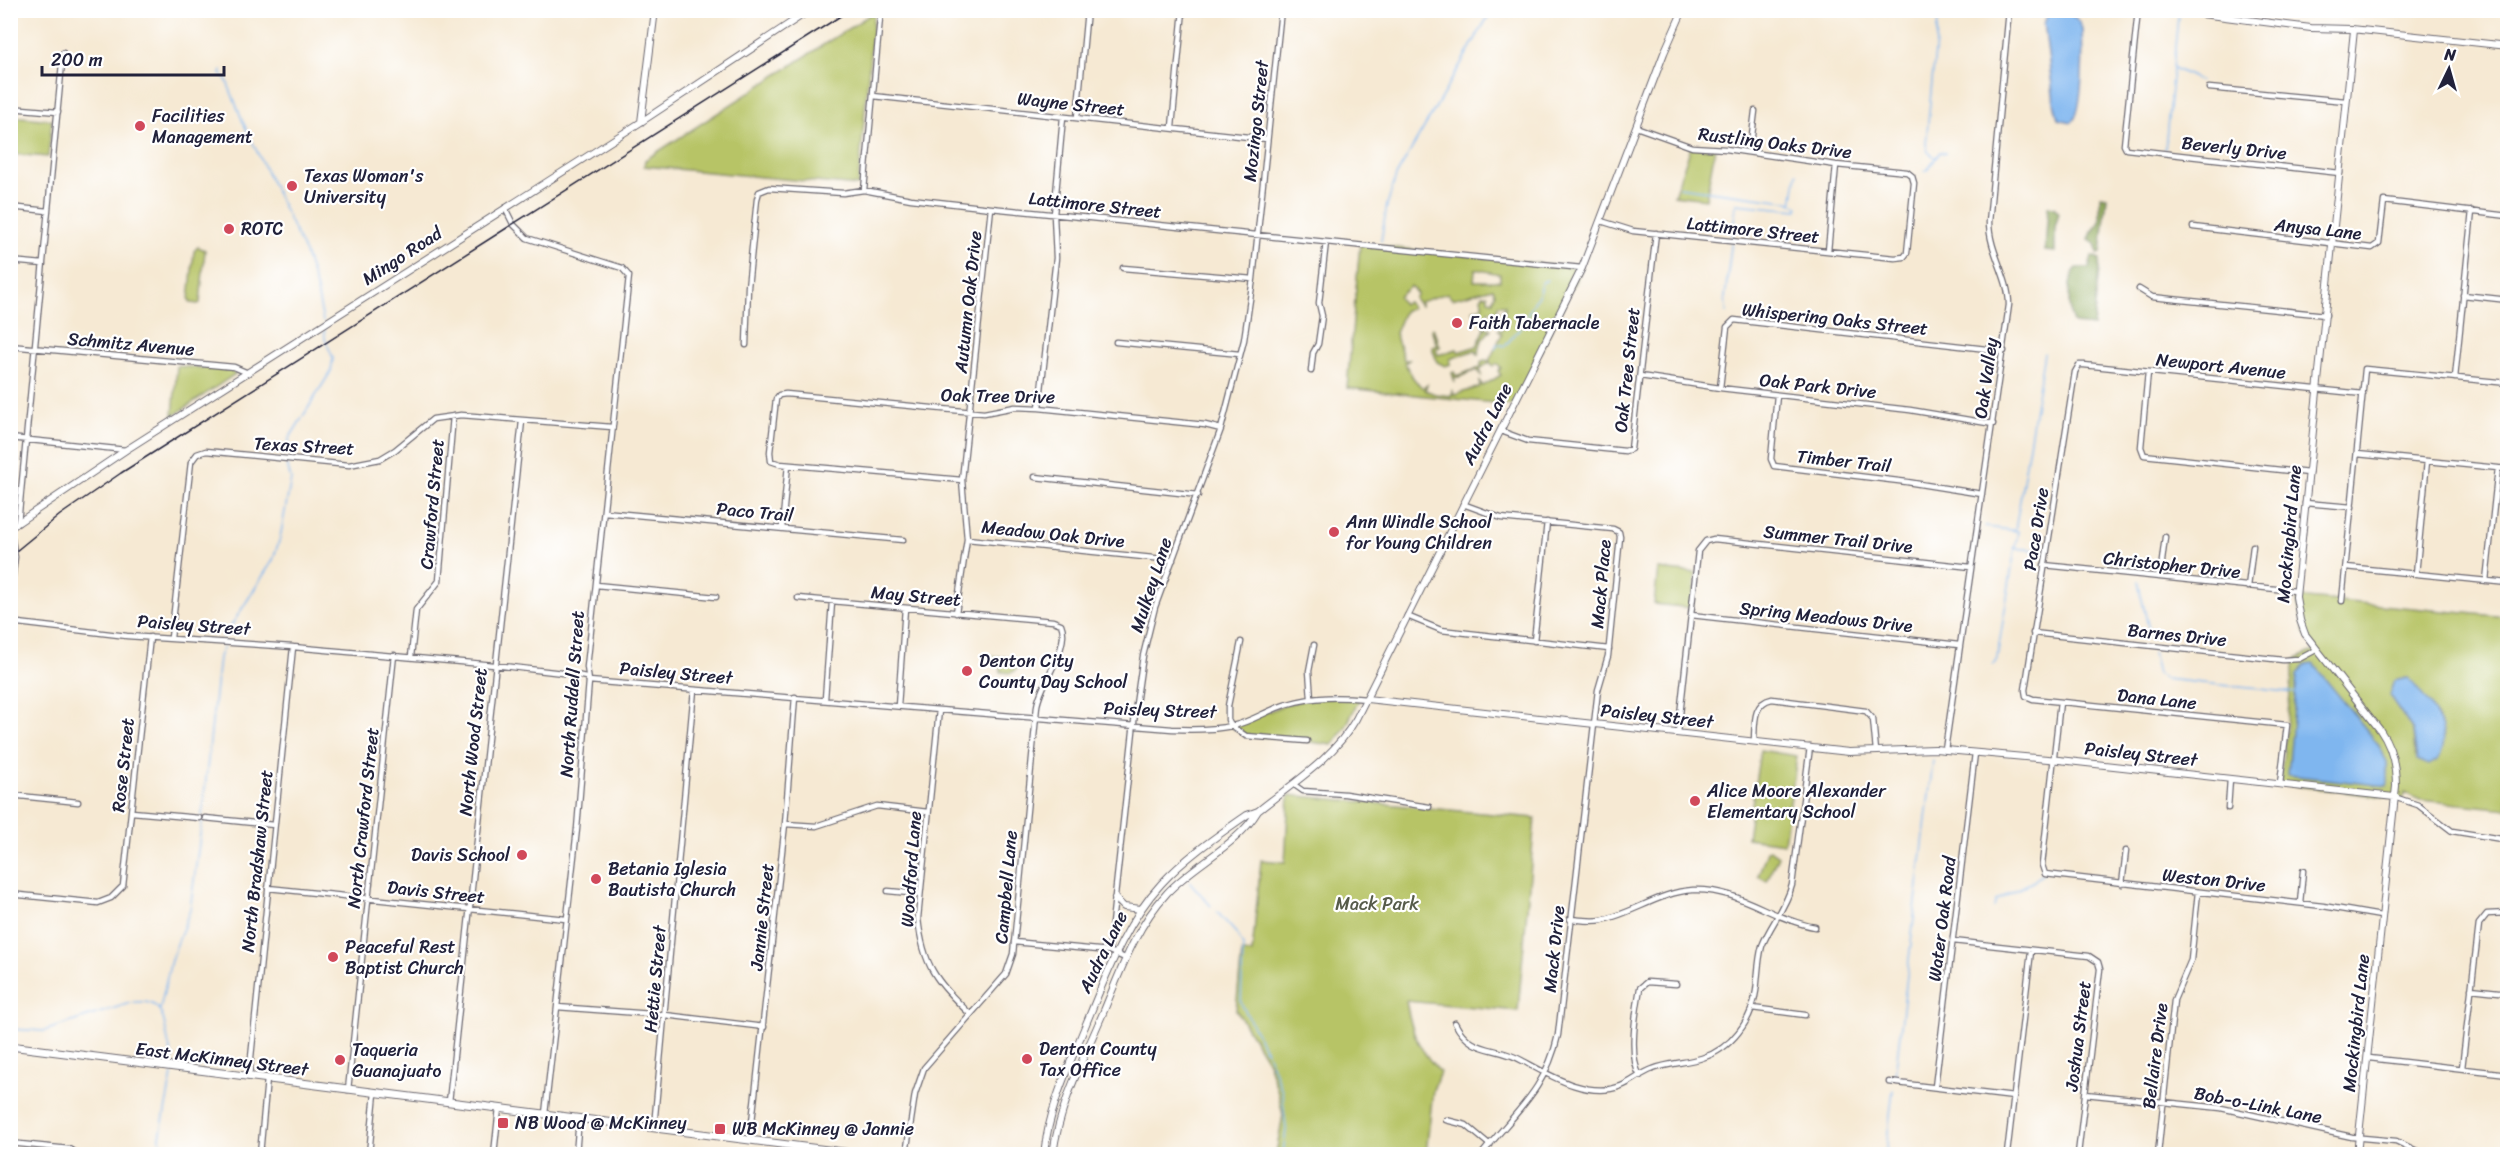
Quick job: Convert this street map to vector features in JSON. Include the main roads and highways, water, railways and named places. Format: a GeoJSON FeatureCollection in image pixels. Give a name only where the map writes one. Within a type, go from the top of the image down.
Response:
{"type":"FeatureCollection","features":[{"type":"Feature","properties":{"kind":"main road","name":"East McKinney Street"},"geometry":{"type":"LineString","coordinates":[[10,1046],[859,1155]]}},
{"type":"Feature","properties":{"kind":"water"},"geometry":{"type":"Polygon","coordinates":[[[2051,13],[2074,17],[2082,29],[2081,92],[2076,116],[2072,122],[2058,119],[2054,102],[2044,23],[2051,13]]]}},
{"type":"Feature","properties":{"kind":"water"},"geometry":{"type":"Polygon","coordinates":[[[2313,664],[2379,745],[2387,763],[2387,786],[2288,775],[2297,675],[2305,665],[2313,664]]]}},
{"type":"Feature","properties":{"kind":"water"},"geometry":{"type":"Polygon","coordinates":[[[2407,678],[2429,703],[2441,726],[2444,743],[2442,751],[2438,760],[2429,765],[2417,760],[2413,730],[2389,695],[2394,681],[2407,678]]]}},
{"type":"Feature","properties":{"kind":"waterway"},"geometry":{"type":"LineString","coordinates":[[1381,241],[1387,205],[1396,176],[1492,10]]}},
{"type":"Feature","properties":{"kind":"waterway"},"geometry":{"type":"LineString","coordinates":[[1936,158],[1928,152],[1926,143],[1939,10]]}},
{"type":"Feature","properties":{"kind":"waterway"},"geometry":{"type":"LineString","coordinates":[[2165,149],[2178,17]]}},
{"type":"Feature","properties":{"kind":"waterway"},"geometry":{"type":"LineString","coordinates":[[2174,68],[2200,81]]}},
{"type":"Feature","properties":{"kind":"waterway"},"geometry":{"type":"LineString","coordinates":[[222,71],[221,74],[226,79],[243,122],[305,253],[316,287],[323,321]]}},
{"type":"Feature","properties":{"kind":"waterway"},"geometry":{"type":"LineString","coordinates":[[1924,171],[1940,152],[1946,153]]}},
{"type":"Feature","properties":{"kind":"waterway"},"geometry":{"type":"LineString","coordinates":[[1792,204],[1797,173]]}},
{"type":"Feature","properties":{"kind":"waterway"},"geometry":{"type":"LineString","coordinates":[[1679,187],[1786,201],[1798,206],[1798,210],[1736,204],[1725,298],[1726,309]]}},
{"type":"Feature","properties":{"kind":"waterway"},"geometry":{"type":"LineString","coordinates":[[1495,349],[1497,344],[1505,346],[1520,328],[1541,290],[1541,283],[1547,280]]}},
{"type":"Feature","properties":{"kind":"waterway"},"geometry":{"type":"LineString","coordinates":[[288,454],[289,439],[331,371],[333,358],[325,339],[324,325]]}},
{"type":"Feature","properties":{"kind":"waterway"},"geometry":{"type":"LineString","coordinates":[[2015,531],[2044,353]]}},
{"type":"Feature","properties":{"kind":"waterway"},"geometry":{"type":"LineString","coordinates":[[224,637],[273,560],[280,538],[291,479],[287,465]]}},
{"type":"Feature","properties":{"kind":"waterway"},"geometry":{"type":"LineString","coordinates":[[1985,527],[2018,531],[1996,663],[1993,665]]}},
{"type":"Feature","properties":{"kind":"waterway"},"geometry":{"type":"LineString","coordinates":[[2014,548],[2045,551]]}},
{"type":"Feature","properties":{"kind":"waterway"},"geometry":{"type":"LineString","coordinates":[[2138,582],[2151,639]]}},
{"type":"Feature","properties":{"kind":"waterway"},"geometry":{"type":"LineString","coordinates":[[202,816],[219,657],[223,648]]}},
{"type":"Feature","properties":{"kind":"waterway"},"geometry":{"type":"LineString","coordinates":[[2153,652],[2158,674],[2165,679],[2297,693]]}},
{"type":"Feature","properties":{"kind":"waterway"},"geometry":{"type":"LineString","coordinates":[[1895,1075],[1933,761]]}},
{"type":"Feature","properties":{"kind":"waterway"},"geometry":{"type":"LineString","coordinates":[[160,1009],[171,960],[190,910],[202,821]]}},
{"type":"Feature","properties":{"kind":"waterway"},"geometry":{"type":"LineString","coordinates":[[1994,907],[1996,901],[2034,881],[2043,873]]}},
{"type":"Feature","properties":{"kind":"waterway"},"geometry":{"type":"LineString","coordinates":[[1189,881],[1211,906]]}},
{"type":"Feature","properties":{"kind":"waterway"},"geometry":{"type":"LineString","coordinates":[[1217,912],[1236,933],[1243,946],[1241,1003],[1269,1057],[1282,1091],[1286,1129],[1283,1154]]}},
{"type":"Feature","properties":{"kind":"waterway"},"geometry":{"type":"LineString","coordinates":[[10,1029],[44,1031],[130,1003],[149,1003],[160,1010],[173,1060]]}},
{"type":"Feature","properties":{"kind":"waterway"},"geometry":{"type":"LineString","coordinates":[[162,1154],[160,1137],[172,1075]]}},
{"type":"Feature","properties":{"kind":"waterway"},"geometry":{"type":"LineString","coordinates":[[1886,1150],[1893,1090]]}},
{"type":"Feature","properties":{"kind":"railway"},"geometry":{"type":"LineString","coordinates":[[10,556],[60,515],[121,473],[850,10]]}},
{"type":"Feature","properties":{"kind":"place","name":"Facilities Management"},"geometry":{"type":"Point","coordinates":[140,126]}},
{"type":"Feature","properties":{"kind":"place","name":"Texas Woman's University"},"geometry":{"type":"Point","coordinates":[292,186]}},
{"type":"Feature","properties":{"kind":"place","name":"ROTC"},"geometry":{"type":"Point","coordinates":[229,229]}},
{"type":"Feature","properties":{"kind":"place","name":"Faith Tabernacle"},"geometry":{"type":"Point","coordinates":[1457,323]}},
{"type":"Feature","properties":{"kind":"place","name":"Ann Windle School for Young Children"},"geometry":{"type":"Point","coordinates":[1334,532]}},
{"type":"Feature","properties":{"kind":"place","name":"Denton City County Day School"},"geometry":{"type":"Point","coordinates":[967,671]}},
{"type":"Feature","properties":{"kind":"place","name":"Alice Moore Alexander Elementary School"},"geometry":{"type":"Point","coordinates":[1695,801]}},
{"type":"Feature","properties":{"kind":"place","name":"Davis School"},"geometry":{"type":"Point","coordinates":[522,855]}},
{"type":"Feature","properties":{"kind":"place","name":"Betania Iglesia Bautista Church"},"geometry":{"type":"Point","coordinates":[596,879]}},
{"type":"Feature","properties":{"kind":"place","name":"Peaceful Rest Baptist Church"},"geometry":{"type":"Point","coordinates":[333,957]}},
{"type":"Feature","properties":{"kind":"place","name":"Denton County Tax Office"},"geometry":{"type":"Point","coordinates":[1027,1059]}},
{"type":"Feature","properties":{"kind":"place","name":"Taqueria Guanajuato"},"geometry":{"type":"Point","coordinates":[340,1060]}},
{"type":"Feature","properties":{"kind":"place","name":"NB Wood @ McKinney"},"geometry":{"type":"Point","coordinates":[503,1123]}},
{"type":"Feature","properties":{"kind":"place","name":"WB McKinney @ Jannie"},"geometry":{"type":"Point","coordinates":[720,1129]}},
{"type":"Feature","properties":{"kind":"park label","name":"Mack Park"},"geometry":{"type":"Point","coordinates":[1377,904]}}]}
